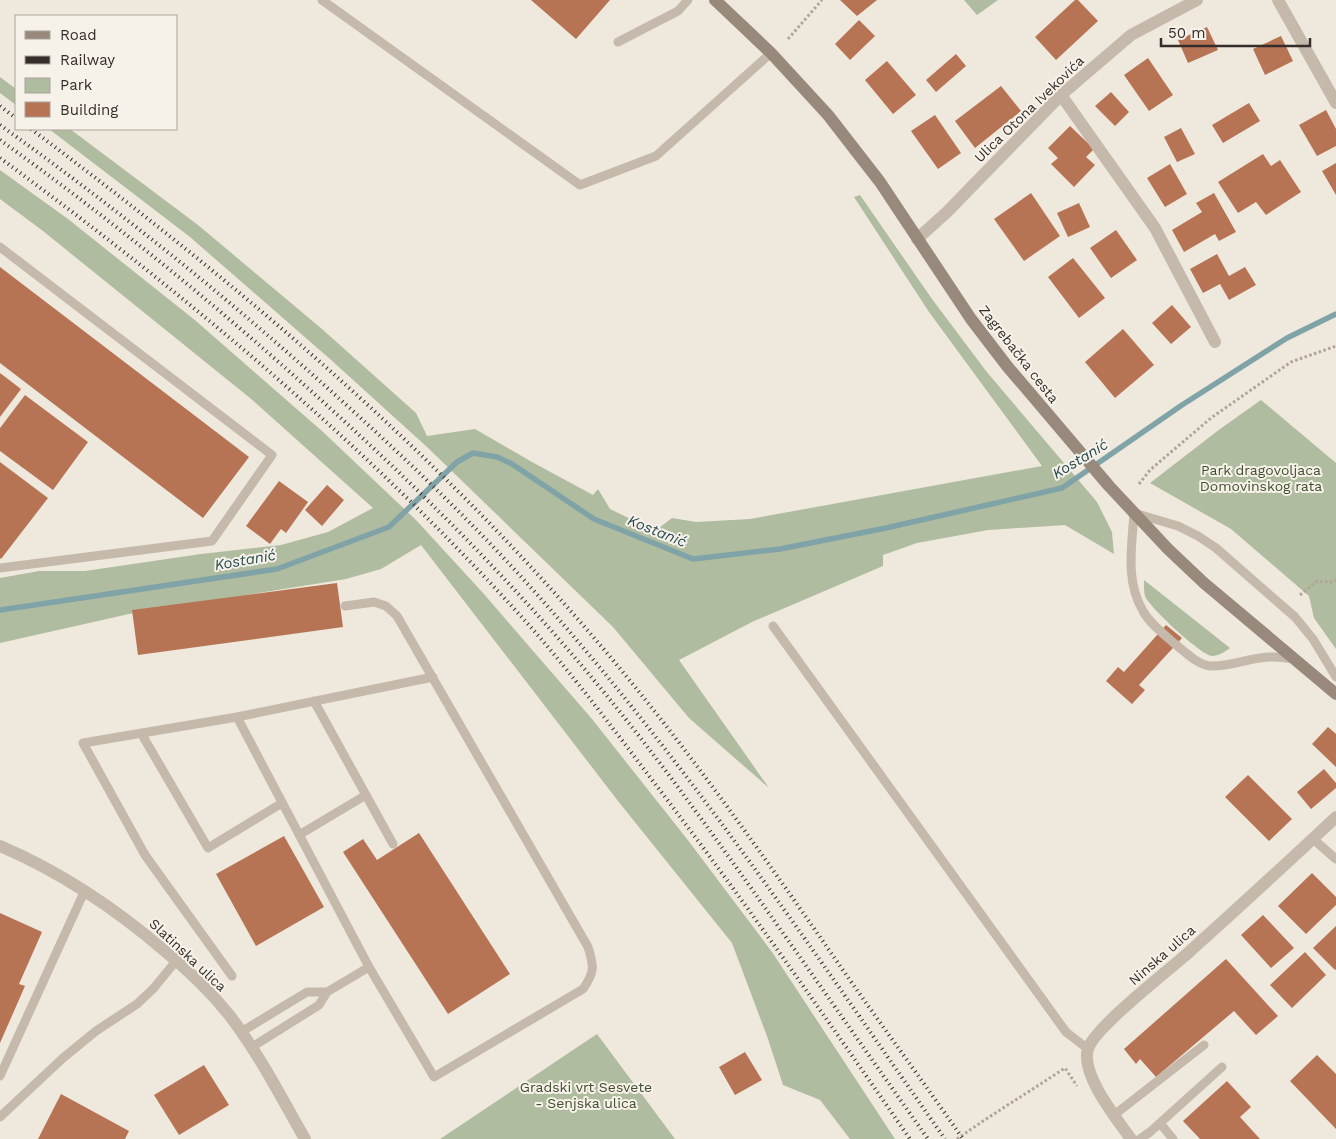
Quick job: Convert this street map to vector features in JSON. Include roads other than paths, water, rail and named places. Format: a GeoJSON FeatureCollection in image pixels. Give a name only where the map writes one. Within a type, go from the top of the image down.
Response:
{"type":"FeatureCollection","features":[{"type":"Feature","properties":{"kind":"main road","name":"Zagrebačka cesta"},"geometry":{"type":"LineString","coordinates":[[715,0],[802,84],[852,144],[971,318],[1007,366],[1134,513],[1204,583],[1336,694]]}},
{"type":"Feature","properties":{"kind":"street","name":"Ulica Otona Ivekovića"},"geometry":{"type":"LineString","coordinates":[[917,238],[946,213],[1061,95],[1131,35],[1197,0]]}},
{"type":"Feature","properties":{"kind":"street"},"geometry":{"type":"LineString","coordinates":[[1278,0],[1336,103]]}},
{"type":"Feature","properties":{"kind":"street"},"geometry":{"type":"LineString","coordinates":[[1061,95],[1155,228],[1215,342]]}},
{"type":"Feature","properties":{"kind":"street","name":"Ninska ulica"},"geometry":{"type":"LineString","coordinates":[[1088,1049],[1091,1042],[1110,1021],[1336,817]]}},
{"type":"Feature","properties":{"kind":"street","name":"Slatinska ulica"},"geometry":{"type":"LineString","coordinates":[[0,846],[24,856],[85,890],[126,919],[176,961],[217,1000],[252,1047],[305,1139]]}},
{"type":"Feature","properties":{"kind":"street"},"geometry":{"type":"LineString","coordinates":[[1088,1049],[1086,1059],[1094,1083],[1130,1139]]}},
{"type":"Feature","properties":{"kind":"lane"},"geometry":{"type":"LineString","coordinates":[[322,0],[580,184],[656,156],[771,53]]}},
{"type":"Feature","properties":{"kind":"lane"},"geometry":{"type":"LineString","coordinates":[[618,42],[678,11],[688,0]]}},
{"type":"Feature","properties":{"kind":"lane"},"geometry":{"type":"LineString","coordinates":[[0,247],[272,455],[212,541],[0,568]]}},
{"type":"Feature","properties":{"kind":"lane"},"geometry":{"type":"LineString","coordinates":[[1294,659],[1275,656],[1221,666],[1208,666],[1193,659],[1156,627],[1143,612],[1131,580],[1130,565],[1134,513],[1178,526],[1216,548],[1295,617],[1313,639],[1336,677]]}},
{"type":"Feature","properties":{"kind":"lane"},"geometry":{"type":"LineString","coordinates":[[236,717],[370,967],[434,1077],[583,989],[590,978],[594,964],[588,947],[397,616],[386,606],[374,602],[344,606]]}},
{"type":"Feature","properties":{"kind":"lane"},"geometry":{"type":"LineString","coordinates":[[774,626],[1066,1032],[1088,1049]]}},
{"type":"Feature","properties":{"kind":"lane"},"geometry":{"type":"LineString","coordinates":[[232,976],[146,855],[83,743],[236,717],[433,677]]}},
{"type":"Feature","properties":{"kind":"lane"},"geometry":{"type":"LineString","coordinates":[[314,701],[393,844]]}},
{"type":"Feature","properties":{"kind":"lane"},"geometry":{"type":"LineString","coordinates":[[140,733],[208,848],[282,803]]}},
{"type":"Feature","properties":{"kind":"lane"},"geometry":{"type":"LineString","coordinates":[[299,835],[366,796]]}},
{"type":"Feature","properties":{"kind":"lane"},"geometry":{"type":"LineString","coordinates":[[1313,839],[1336,859]]}},
{"type":"Feature","properties":{"kind":"lane"},"geometry":{"type":"LineString","coordinates":[[0,1076],[85,890]]}},
{"type":"Feature","properties":{"kind":"lane"},"geometry":{"type":"LineString","coordinates":[[0,1116],[63,1058],[136,1004],[153,989],[176,961]]}},
{"type":"Feature","properties":{"kind":"lane"},"geometry":{"type":"LineString","coordinates":[[252,1047],[319,1005],[327,992],[370,967]]}},
{"type":"Feature","properties":{"kind":"lane"},"geometry":{"type":"LineString","coordinates":[[241,1032],[307,992],[327,992]]}},
{"type":"Feature","properties":{"kind":"lane"},"geometry":{"type":"LineString","coordinates":[[1114,1115],[1204,1045]]}},
{"type":"Feature","properties":{"kind":"lane"},"geometry":{"type":"LineString","coordinates":[[1140,1139],[1222,1067]]}},
{"type":"Feature","properties":{"kind":"lane"},"geometry":{"type":"LineString","coordinates":[[1160,1123],[1173,1139]]}},
{"type":"Feature","properties":{"kind":"waterway","name":"Kostanić"},"geometry":{"type":"LineString","coordinates":[[0,610],[277,569],[389,527],[457,462],[473,453],[497,457],[512,464],[594,519],[693,559],[780,549],[886,528],[1062,488],[1182,405],[1287,338],[1336,314]]}},
{"type":"Feature","properties":{"kind":"railway"},"geometry":{"type":"LineString","coordinates":[[0,106],[15,117]]}},
{"type":"Feature","properties":{"kind":"railway"},"geometry":{"type":"LineString","coordinates":[[0,125],[86,188],[253,322],[391,446],[503,557],[609,678],[660,742],[757,872],[945,1139]]}},
{"type":"Feature","properties":{"kind":"railway"},"geometry":{"type":"LineString","coordinates":[[32,130],[184,248],[331,371],[470,503],[537,573],[633,684],[694,762],[753,842],[963,1139]]}},
{"type":"Feature","properties":{"kind":"railway"},"geometry":{"type":"LineString","coordinates":[[0,140],[128,236],[292,374],[365,440],[429,502],[523,599],[606,694],[674,782],[928,1139]]}},
{"type":"Feature","properties":{"kind":"railway"},"geometry":{"type":"LineString","coordinates":[[0,158],[143,267],[281,382],[348,442],[475,567],[536,633],[631,752],[757,921],[910,1139]]}},
{"type":"Feature","properties":{"kind":"park label","name":"Park dragovoljaca Domovinskog rata"},"geometry":{"type":"Point","coordinates":[1261,478]}},
{"type":"Feature","properties":{"kind":"park label","name":"Gradski vrt Sesvete - Senjska ulica"},"geometry":{"type":"Point","coordinates":[586,1096]}}]}
